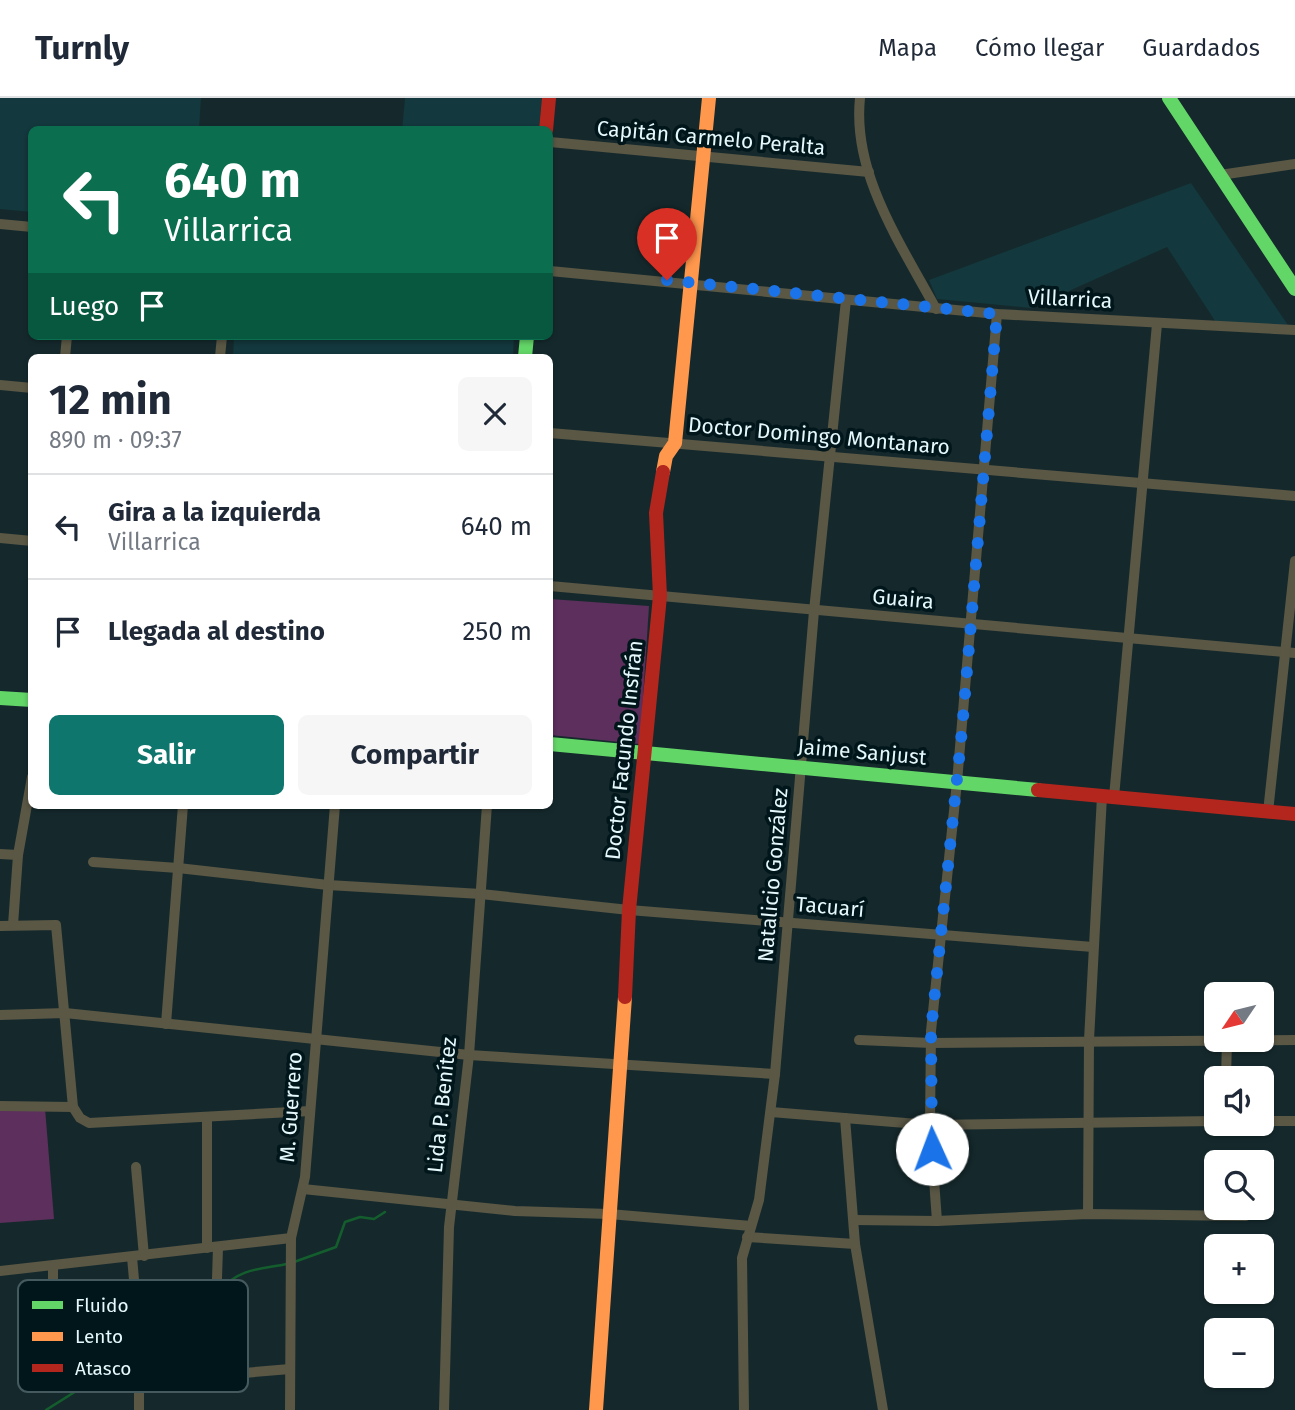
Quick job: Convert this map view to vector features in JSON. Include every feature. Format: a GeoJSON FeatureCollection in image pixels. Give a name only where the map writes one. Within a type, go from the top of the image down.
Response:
{"type":"FeatureCollection","features":[{"type":"Feature","properties":{"kind":"street"},"geometry":{"type":"LineString","coordinates":[[546,126],[549,98]]}},
{"type":"Feature","properties":{"kind":"street","name":"Doctor Facundo Insfrán"},"geometry":{"type":"LineString","coordinates":[[596,1410],[622,1065],[629,910],[660,596],[656,513],[666,456],[675,443],[709,98]]}},
{"type":"Feature","properties":{"kind":"street"},"geometry":{"type":"LineString","coordinates":[[860,98],[861,148],[883,211],[936,309]]}},
{"type":"Feature","properties":{"kind":"street"},"geometry":{"type":"LineString","coordinates":[[1174,100],[1295,289]]}},
{"type":"Feature","properties":{"kind":"street","name":"Capitán Carmelo Peralta"},"geometry":{"type":"LineString","coordinates":[[553,142],[869,172]]}},
{"type":"Feature","properties":{"kind":"street"},"geometry":{"type":"LineString","coordinates":[[1220,175],[1295,164]]}},
{"type":"Feature","properties":{"kind":"street"},"geometry":{"type":"LineString","coordinates":[[0,224],[28,227]]}},
{"type":"Feature","properties":{"kind":"street"},"geometry":{"type":"LineString","coordinates":[[1280,265],[1295,264]]}},
{"type":"Feature","properties":{"kind":"street","name":"Villarrica"},"geometry":{"type":"LineString","coordinates":[[553,271],[691,282],[997,314],[1295,330]]}},
{"type":"Feature","properties":{"kind":"street","name":"Natalicio González"},"geometry":{"type":"LineString","coordinates":[[744,1410],[742,1258],[759,1200],[771,1112],[814,611],[846,300]]}},
{"type":"Feature","properties":{"kind":"street"},"geometry":{"type":"LineString","coordinates":[[937,1221],[930,1125],[931,1043],[957,782],[997,314]]}},
{"type":"Feature","properties":{"kind":"street"},"geometry":{"type":"LineString","coordinates":[[1088,1214],[1088,1040],[1093,947],[1144,484],[1157,324]]}},
{"type":"Feature","properties":{"kind":"street"},"geometry":{"type":"LineString","coordinates":[[0,385],[28,388]]}},
{"type":"Feature","properties":{"kind":"street","name":"Doctor Domingo Montanaro"},"geometry":{"type":"LineString","coordinates":[[553,433],[1295,496]]}},
{"type":"Feature","properties":{"kind":"street"},"geometry":{"type":"LineString","coordinates":[[0,538],[28,541]]}},
{"type":"Feature","properties":{"kind":"street"},"geometry":{"type":"LineString","coordinates":[[1268,812],[1291,653],[1295,561]]}},
{"type":"Feature","properties":{"kind":"street","name":"Guaira"},"geometry":{"type":"LineString","coordinates":[[553,586],[1291,653]]}},
{"type":"Feature","properties":{"kind":"street"},"geometry":{"type":"LineString","coordinates":[[0,698],[28,700]]}},
{"type":"Feature","properties":{"kind":"street","name":"Jaime Sanjust"},"geometry":{"type":"LineString","coordinates":[[553,744],[1295,814]]}},
{"type":"Feature","properties":{"kind":"street"},"geometry":{"type":"LineString","coordinates":[[13,925],[18,855],[28,799]]}},
{"type":"Feature","properties":{"kind":"street"},"geometry":{"type":"LineString","coordinates":[[166,1024],[183,809]]}},
{"type":"Feature","properties":{"kind":"street","name":"M. Guerrero"},"geometry":{"type":"LineString","coordinates":[[290,1410],[291,1238],[303,1189],[335,809]]}},
{"type":"Feature","properties":{"kind":"street","name":"Lida P. Benítez"},"geometry":{"type":"LineString","coordinates":[[444,1410],[452,1203],[469,1055],[487,809]]}},
{"type":"Feature","properties":{"kind":"street"},"geometry":{"type":"LineString","coordinates":[[0,854],[18,855]]}},
{"type":"Feature","properties":{"kind":"street","name":"Tacuarí"},"geometry":{"type":"LineString","coordinates":[[93,862],[178,868],[328,885],[481,894],[629,910],[1093,947]]}},
{"type":"Feature","properties":{"kind":"street"},"geometry":{"type":"LineString","coordinates":[[0,926],[56,925],[73,1107],[80,1118],[89,1123],[310,1111]]}},
{"type":"Feature","properties":{"kind":"street"},"geometry":{"type":"LineString","coordinates":[[0,1015],[65,1013],[469,1055],[775,1074]]}},
{"type":"Feature","properties":{"kind":"street"},"geometry":{"type":"LineString","coordinates":[[859,1040],[931,1043],[1204,1041]]}},
{"type":"Feature","properties":{"kind":"street"},"geometry":{"type":"LineString","coordinates":[[1274,1040],[1295,1040]]}},
{"type":"Feature","properties":{"kind":"street"},"geometry":{"type":"LineString","coordinates":[[0,1106],[73,1107]]}},
{"type":"Feature","properties":{"kind":"street"},"geometry":{"type":"LineString","coordinates":[[771,1112],[930,1125],[1204,1121]]}},
{"type":"Feature","properties":{"kind":"street"},"geometry":{"type":"LineString","coordinates":[[207,1117],[216,1280]]}},
{"type":"Feature","properties":{"kind":"street"},"geometry":{"type":"LineString","coordinates":[[845,1118],[855,1244],[883,1410]]}},
{"type":"Feature","properties":{"kind":"street"},"geometry":{"type":"LineString","coordinates":[[1274,1121],[1295,1121]]}},
{"type":"Feature","properties":{"kind":"street"},"geometry":{"type":"LineString","coordinates":[[136,1167],[138,1280]]}},
{"type":"Feature","properties":{"kind":"street"},"geometry":{"type":"LineString","coordinates":[[303,1189],[515,1211],[609,1214],[751,1226]]}},
{"type":"Feature","properties":{"kind":"street"},"geometry":{"type":"LineString","coordinates":[[854,1220],[937,1221],[1088,1214],[1204,1215]]}},
{"type":"Feature","properties":{"kind":"street"},"geometry":{"type":"LineString","coordinates":[[747,1237],[855,1244]]}},
{"type":"Feature","properties":{"kind":"street"},"geometry":{"type":"LineString","coordinates":[[0,1272],[291,1238]]}},
{"type":"Feature","properties":{"kind":"street"},"geometry":{"type":"LineString","coordinates":[[54,1266],[54,1280]]}},
{"type":"Feature","properties":{"kind":"street"},"geometry":{"type":"LineString","coordinates":[[248,1372],[290,1369]]}},
{"type":"Feature","properties":{"kind":"street"},"geometry":{"type":"LineString","coordinates":[[138,1392],[139,1410]]}},
{"type":"Feature","properties":{"kind":"shaded area"},"geometry":{"type":"Polygon","coordinates":[[[0,98],[201,98],[199,126],[28,126],[28,212],[0,209],[0,98]]]}},
{"type":"Feature","properties":{"kind":"shaded area"},"geometry":{"type":"Polygon","coordinates":[[[405,98],[542,98],[539,126],[402,126],[405,98]]]}},
{"type":"Feature","properties":{"kind":"shaded area"},"geometry":{"type":"Polygon","coordinates":[[[1191,183],[1288,325],[1217,324],[1167,247],[1031,308],[937,299],[929,280],[1191,183]]]}},
{"type":"Feature","properties":{"kind":"shaded area"},"geometry":{"type":"Polygon","coordinates":[[[234,340],[514,340],[513,354],[233,354],[234,340]]]}},
{"type":"Feature","properties":{"kind":"shaded area"},"geometry":{"type":"Polygon","coordinates":[[[553,599],[649,606],[640,744],[553,735],[553,599]]]}},
{"type":"Feature","properties":{"kind":"shaded area"},"geometry":{"type":"Polygon","coordinates":[[[45,1108],[54,1219],[0,1223],[0,1111],[45,1108]]]}},
{"type":"Feature","properties":{"kind":"waterway"},"geometry":{"type":"LineString","coordinates":[[294,1262],[336,1247],[345,1222],[360,1217],[374,1219],[385,1212]]}},
{"type":"Feature","properties":{"kind":"waterway"},"geometry":{"type":"LineString","coordinates":[[232,1280],[243,1273],[287,1264]]}},
{"type":"Feature","properties":{"kind":"waterway"},"geometry":{"type":"LineString","coordinates":[[46,1410],[75,1392]]}},
{"type":"Feature","properties":{"kind":"traffic: fast"},"geometry":{"type":"LineString","coordinates":[[1169,98],[1295,289]]}},
{"type":"Feature","properties":{"kind":"traffic: fast"},"geometry":{"type":"LineString","coordinates":[[525,354],[527,340]]}},
{"type":"Feature","properties":{"kind":"traffic: fast"},"geometry":{"type":"LineString","coordinates":[[0,698],[28,700]]}},
{"type":"Feature","properties":{"kind":"traffic: fast"},"geometry":{"type":"LineString","coordinates":[[553,744],[1038,790]]}},
{"type":"Feature","properties":{"kind":"traffic: slow"},"geometry":{"type":"LineString","coordinates":[[663,472],[666,456],[675,443],[709,98]]}},
{"type":"Feature","properties":{"kind":"traffic: slow"},"geometry":{"type":"LineString","coordinates":[[596,1410],[625,997]]}},
{"type":"Feature","properties":{"kind":"traffic: jam"},"geometry":{"type":"LineString","coordinates":[[546,126],[549,98]]}},
{"type":"Feature","properties":{"kind":"traffic: jam"},"geometry":{"type":"LineString","coordinates":[[625,997],[629,910],[660,596],[656,513],[663,472]]}},
{"type":"Feature","properties":{"kind":"traffic: jam"},"geometry":{"type":"LineString","coordinates":[[1038,790],[1295,814]]}},
{"type":"Feature","properties":{"kind":"route"},"geometry":{"type":"LineString","coordinates":[[667,280],[997,314],[962,730],[943,935],[931,1031],[932,1149]]}}]}
